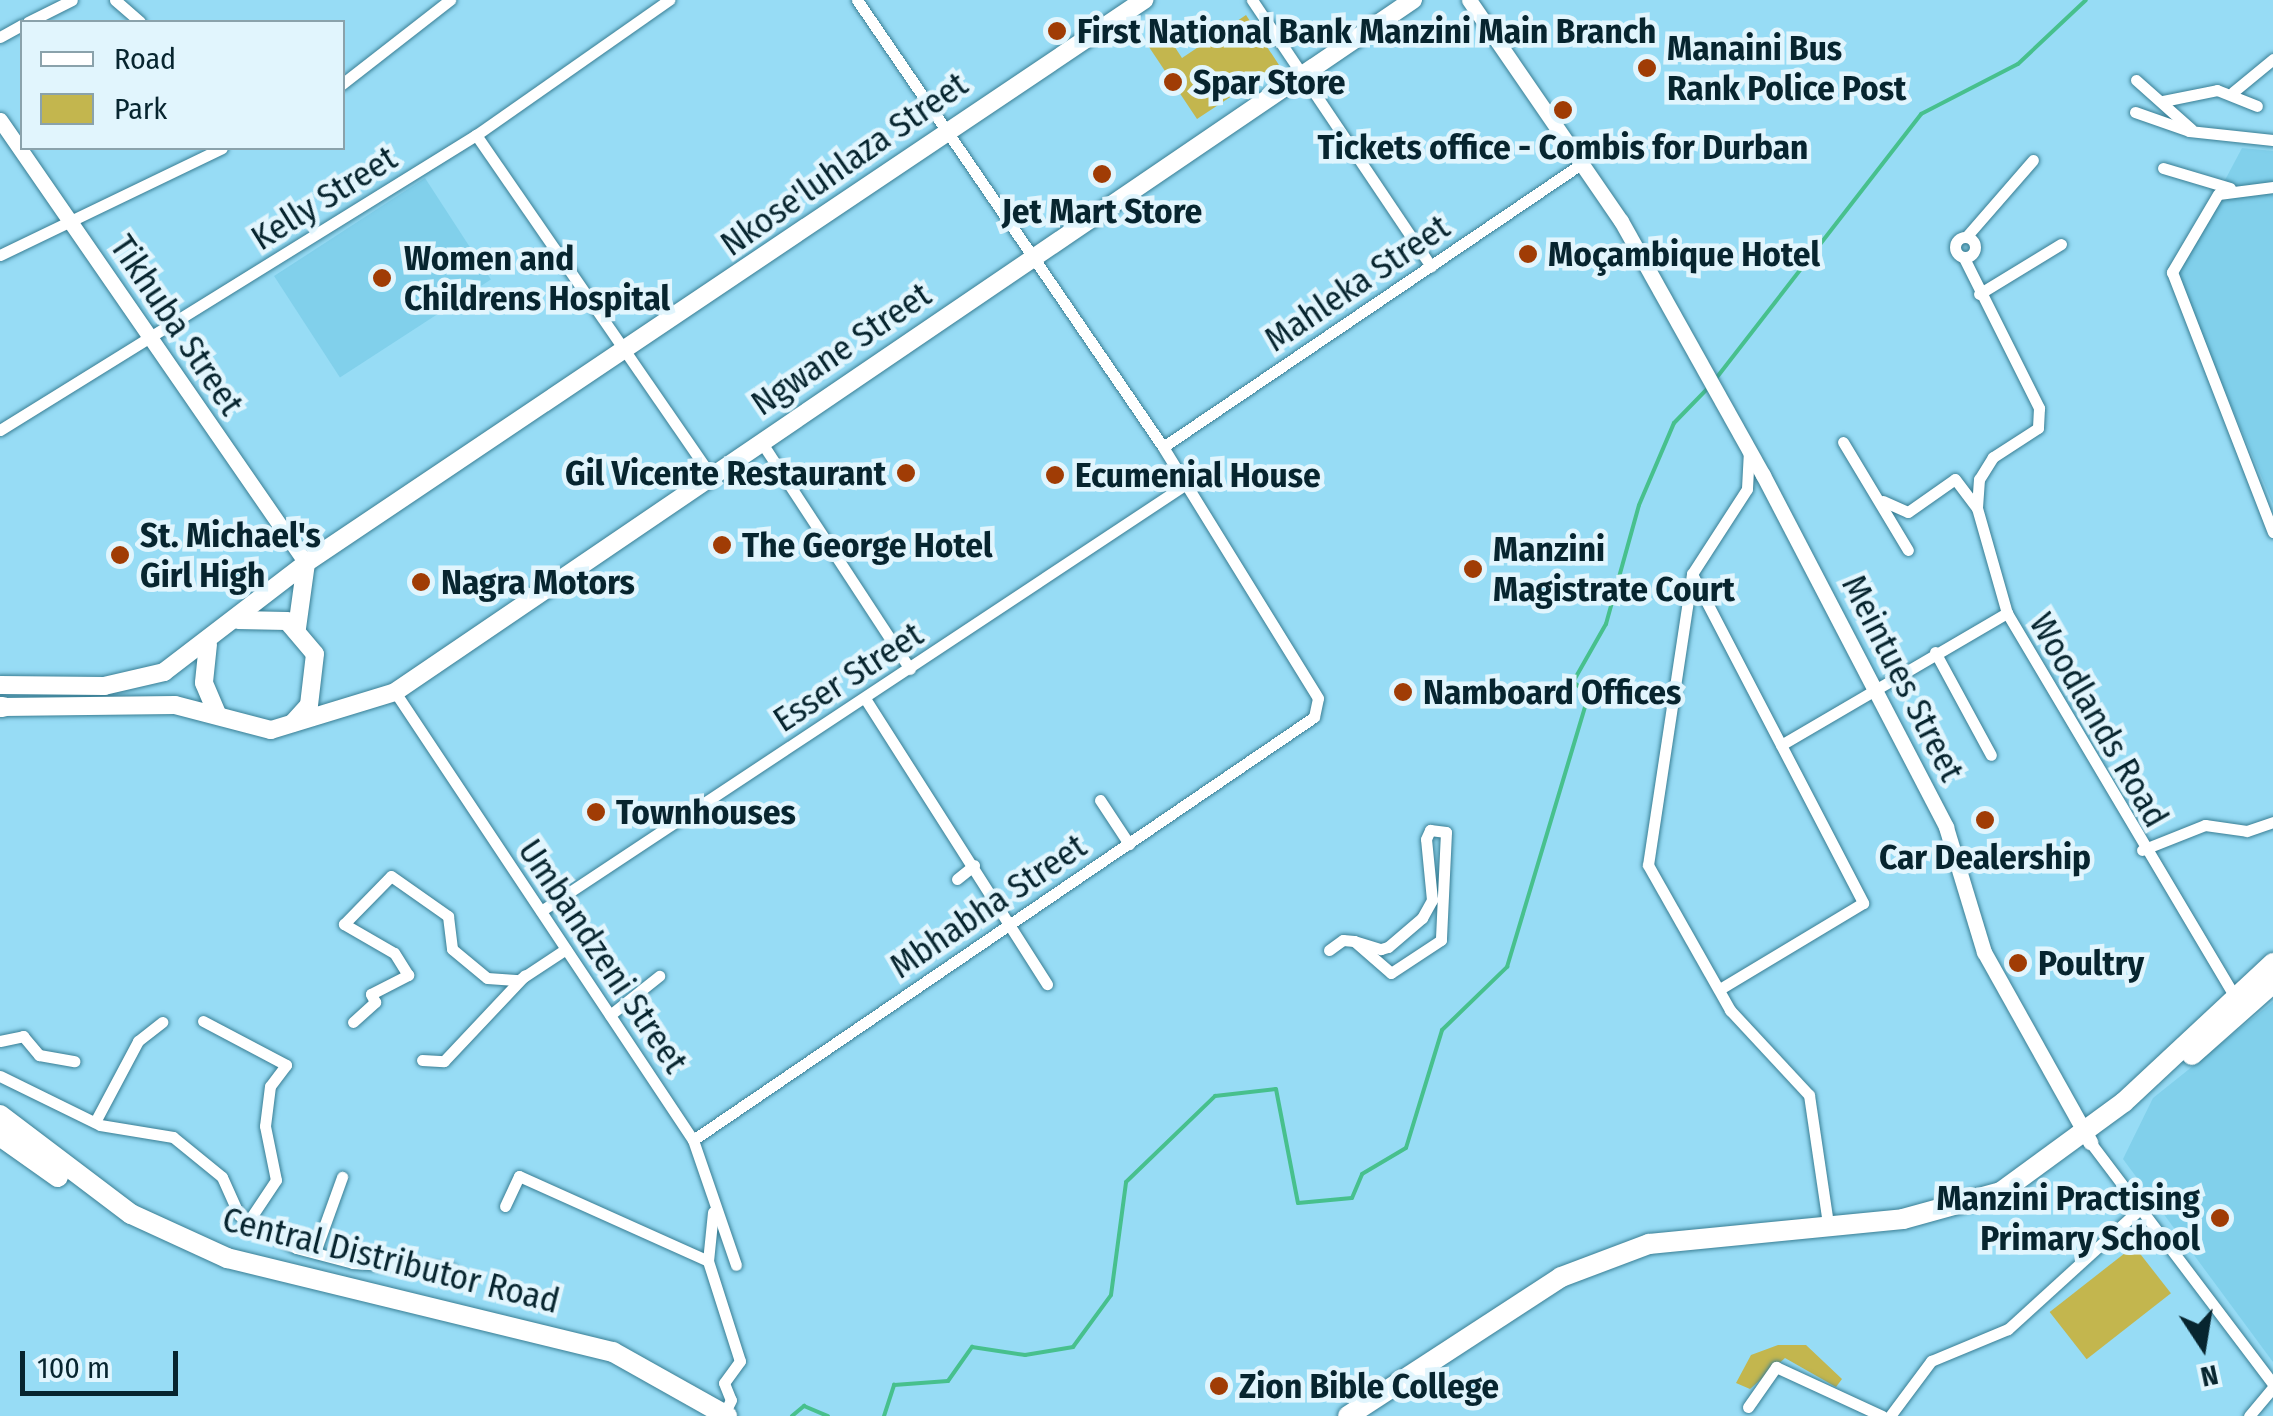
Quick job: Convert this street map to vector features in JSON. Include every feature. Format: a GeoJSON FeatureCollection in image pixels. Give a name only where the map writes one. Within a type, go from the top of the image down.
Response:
{"type":"FeatureCollection","features":[{"type":"Feature","properties":{"kind":"highway"},"geometry":{"type":"LineString","coordinates":[[2087,1139],[2273,963]]}},
{"type":"Feature","properties":{"kind":"highway"},"geometry":{"type":"LineString","coordinates":[[1364,1416],[1570,1282],[1650,1254],[1956,1208],[2001,1192],[2087,1139],[2273,983]]}},
{"type":"Feature","properties":{"kind":"highway","name":"Central Distributor Road"},"geometry":{"type":"LineString","coordinates":[[0,1115],[131,1214],[228,1258],[613,1352],[719,1415]]}},
{"type":"Feature","properties":{"kind":"highway","name":"Central Distributor Road"},"geometry":{"type":"LineString","coordinates":[[0,1136],[128,1221],[223,1262],[612,1361],[719,1415]]}},
{"type":"Feature","properties":{"kind":"highway"},"geometry":{"type":"LineString","coordinates":[[1348,1416],[1560,1278],[1649,1244],[1829,1228]]}},
{"type":"Feature","properties":{"kind":"main road","name":"Nkose'luhlaza Street"},"geometry":{"type":"LineString","coordinates":[[237,620],[306,563],[628,351],[1144,0]]}},
{"type":"Feature","properties":{"kind":"main road","name":"Ngwane Street"},"geometry":{"type":"LineString","coordinates":[[293,723],[395,692],[1302,72],[1414,0]]}},
{"type":"Feature","properties":{"kind":"main road"},"geometry":{"type":"LineString","coordinates":[[1,701],[175,704],[217,714],[252,730],[293,723],[315,674],[315,654],[298,628],[306,563]]}},
{"type":"Feature","properties":{"kind":"main road"},"geometry":{"type":"LineString","coordinates":[[1,701],[130,683],[208,644],[237,620],[298,628]]}},
{"type":"Feature","properties":{"kind":"main road"},"geometry":{"type":"LineString","coordinates":[[208,644],[204,683],[217,714]]}},
{"type":"Feature","properties":{"kind":"street"},"geometry":{"type":"LineString","coordinates":[[46,18],[72,0]]}},
{"type":"Feature","properties":{"kind":"street"},"geometry":{"type":"LineString","coordinates":[[114,0],[138,20]]}},
{"type":"Feature","properties":{"kind":"street"},"geometry":{"type":"LineString","coordinates":[[345,82],[450,0]]}},
{"type":"Feature","properties":{"kind":"street","name":"Kelly Street"},"geometry":{"type":"LineString","coordinates":[[0,430],[476,135],[669,0]]}},
{"type":"Feature","properties":{"kind":"street"},"geometry":{"type":"LineString","coordinates":[[857,0],[1163,447],[1183,486]]}},
{"type":"Feature","properties":{"kind":"street"},"geometry":{"type":"LineString","coordinates":[[1252,0],[1432,266]]}},
{"type":"Feature","properties":{"kind":"street","name":"Meintues Street"},"geometry":{"type":"LineString","coordinates":[[1469,0],[1581,164],[1749,449],[1946,827],[1984,952],[2087,1139],[2273,1386]]}},
{"type":"Feature","properties":{"kind":"street"},"geometry":{"type":"LineString","coordinates":[[2163,101],[2233,92],[2273,60]]}},
{"type":"Feature","properties":{"kind":"street"},"geometry":{"type":"LineString","coordinates":[[2136,80],[2200,132]]}},
{"type":"Feature","properties":{"kind":"street"},"geometry":{"type":"LineString","coordinates":[[2233,92],[2257,106]]}},
{"type":"Feature","properties":{"kind":"street"},"geometry":{"type":"LineString","coordinates":[[2135,112],[2200,132],[2273,140]]}},
{"type":"Feature","properties":{"kind":"street","name":"Tikhuba Street"},"geometry":{"type":"LineString","coordinates":[[0,120],[20,149]]}},
{"type":"Feature","properties":{"kind":"street"},"geometry":{"type":"LineString","coordinates":[[476,135],[712,477]]}},
{"type":"Feature","properties":{"kind":"street","name":"Tikhuba Street"},"geometry":{"type":"LineString","coordinates":[[21,150],[306,563]]}},
{"type":"Feature","properties":{"kind":"street"},"geometry":{"type":"LineString","coordinates":[[0,254],[218,150]]}},
{"type":"Feature","properties":{"kind":"street"},"geometry":{"type":"LineString","coordinates":[[1977,508],[1980,478],[1993,457],[2038,428],[2039,408],[1979,294],[1964,258],[1976,248],[1966,237],[2033,160]]}},
{"type":"Feature","properties":{"kind":"street","name":"Mahleka Street"},"geometry":{"type":"LineString","coordinates":[[1163,447],[1581,164]]}},
{"type":"Feature","properties":{"kind":"street"},"geometry":{"type":"LineString","coordinates":[[2163,168],[2230,188],[2273,187]]}},
{"type":"Feature","properties":{"kind":"street"},"geometry":{"type":"LineString","coordinates":[[2230,188],[2172,272],[2273,532]]}},
{"type":"Feature","properties":{"kind":"street"},"geometry":{"type":"LineString","coordinates":[[1979,294],[2061,244]]}},
{"type":"Feature","properties":{"kind":"street"},"geometry":{"type":"LineString","coordinates":[[1843,442],[1908,550]]}},
{"type":"Feature","properties":{"kind":"street"},"geometry":{"type":"LineString","coordinates":[[762,443],[910,669]]}},
{"type":"Feature","properties":{"kind":"street"},"geometry":{"type":"LineString","coordinates":[[1749,449],[1747,489],[1692,574],[1647,848],[1659,898],[1720,989],[1809,1095],[1829,1228]]}},
{"type":"Feature","properties":{"kind":"street"},"geometry":{"type":"LineString","coordinates":[[1881,501],[1908,512],[1955,479],[1977,508]]}},
{"type":"Feature","properties":{"kind":"street","name":"Esser Street"},"geometry":{"type":"LineString","coordinates":[[540,910],[866,700],[1183,486]]}},
{"type":"Feature","properties":{"kind":"street","name":"Mbhabha Street"},"geometry":{"type":"LineString","coordinates":[[693,1140],[1314,716],[1318,686],[1183,486]]}},
{"type":"Feature","properties":{"kind":"street","name":"Woodlands Road"},"geometry":{"type":"LineString","coordinates":[[1977,508],[2006,614],[2142,850],[2234,996]]}},
{"type":"Feature","properties":{"kind":"street"},"geometry":{"type":"LineString","coordinates":[[1692,574],[1862,903],[1720,989]]}},
{"type":"Feature","properties":{"kind":"street"},"geometry":{"type":"LineString","coordinates":[[1781,746],[1934,652],[2006,614]]}},
{"type":"Feature","properties":{"kind":"street"},"geometry":{"type":"LineString","coordinates":[[1934,652],[1991,756]]}},
{"type":"Feature","properties":{"kind":"street","name":"Umbandzeni Street"},"geometry":{"type":"LineString","coordinates":[[395,692],[693,1140],[736,1265]]}},
{"type":"Feature","properties":{"kind":"street"},"geometry":{"type":"LineString","coordinates":[[866,700],[1046,984]]}},
{"type":"Feature","properties":{"kind":"street"},"geometry":{"type":"LineString","coordinates":[[1100,800],[1129,844]]}},
{"type":"Feature","properties":{"kind":"street"},"geometry":{"type":"LineString","coordinates":[[2142,850],[2205,826],[2247,831],[2273,822]]}},
{"type":"Feature","properties":{"kind":"street"},"geometry":{"type":"LineString","coordinates":[[1329,950],[1354,941],[1388,947],[1428,912],[1426,839],[1430,830],[1446,832],[1441,940],[1391,972],[1354,941]]}},
{"type":"Feature","properties":{"kind":"street"},"geometry":{"type":"LineString","coordinates":[[957,879],[974,865]]}},
{"type":"Feature","properties":{"kind":"street"},"geometry":{"type":"LineString","coordinates":[[354,1022],[376,1002],[371,994],[408,975],[394,953],[344,924],[390,876],[448,916],[452,949],[487,978],[525,975]]}},
{"type":"Feature","properties":{"kind":"street"},"geometry":{"type":"LineString","coordinates":[[422,1060],[444,1061],[525,975],[566,949]]}},
{"type":"Feature","properties":{"kind":"street"},"geometry":{"type":"LineString","coordinates":[[610,1015],[659,976]]}},
{"type":"Feature","properties":{"kind":"street"},"geometry":{"type":"LineString","coordinates":[[203,1021],[286,1066],[270,1086],[264,1126],[276,1180],[252,1216]]}},
{"type":"Feature","properties":{"kind":"street"},"geometry":{"type":"LineString","coordinates":[[95,1122],[138,1041],[162,1022]]}},
{"type":"Feature","properties":{"kind":"street"},"geometry":{"type":"LineString","coordinates":[[0,1041],[23,1036],[39,1055],[74,1061]]}},
{"type":"Feature","properties":{"kind":"street"},"geometry":{"type":"LineString","coordinates":[[0,1076],[95,1122],[173,1137],[222,1177],[239,1216],[252,1216],[276,1238],[315,1252],[451,1269]]}},
{"type":"Feature","properties":{"kind":"street"},"geometry":{"type":"LineString","coordinates":[[315,1252],[342,1177]]}},
{"type":"Feature","properties":{"kind":"street"},"geometry":{"type":"LineString","coordinates":[[506,1206],[510,1179],[578,1198],[708,1262]]}},
{"type":"Feature","properties":{"kind":"street"},"geometry":{"type":"LineString","coordinates":[[713,1204],[708,1262],[739,1341],[719,1415]]}},
{"type":"Feature","properties":{"kind":"street"},"geometry":{"type":"LineString","coordinates":[[1748,1408],[1776,1367],[1886,1416],[1930,1361],[2039,1306],[2139,1210]]}},
{"type":"Feature","properties":{"kind":"street"},"geometry":{"type":"LineString","coordinates":[[2249,1416],[2273,1386]]}},
{"type":"Feature","properties":{"kind":"shaded area"},"geometry":{"type":"Polygon","coordinates":[[[2242,148],[2273,151],[2273,504],[2179,283],[2181,263],[2242,148]]]}},
{"type":"Feature","properties":{"kind":"shaded area","name":"Women and Childrens Hospital"},"geometry":{"type":"Polygon","coordinates":[[[425,178],[491,279],[340,378],[274,276],[425,178]]]}},
{"type":"Feature","properties":{"kind":"shaded area","name":"Manzini Practising Primary School"},"geometry":{"type":"Polygon","coordinates":[[[2273,1002],[2273,1362],[2123,1159],[2153,1098],[2273,1002]]]}},
{"type":"Feature","properties":{"kind":"green space"},"geometry":{"type":"Polygon","coordinates":[[[1246,15],[1279,65],[1197,119],[1149,47],[1167,35],[1182,58],[1246,15]]]}},
{"type":"Feature","properties":{"kind":"green space"},"geometry":{"type":"Polygon","coordinates":[[[2134,1246],[2171,1293],[2087,1359],[2050,1312],[2134,1246]]]}},
{"type":"Feature","properties":{"kind":"green space"},"geometry":{"type":"Polygon","coordinates":[[[1778,1345],[1806,1345],[1842,1379],[1836,1387],[1785,1358],[1750,1389],[1736,1383],[1751,1355],[1778,1345]]]}},
{"type":"Feature","properties":{"kind":"waterway"},"geometry":{"type":"LineString","coordinates":[[1714,381],[1921,114],[2018,64],[2086,0]]}},
{"type":"Feature","properties":{"kind":"waterway"},"geometry":{"type":"LineString","coordinates":[[884,1416],[894,1385],[948,1381],[972,1347],[1025,1355],[1073,1347],[1111,1295],[1126,1182],[1215,1096],[1276,1089],[1298,1203],[1352,1198],[1362,1174],[1406,1148],[1442,1030],[1507,967],[1589,694],[1573,682],[1606,624],[1639,505],[1674,423],[1708,388]]}},
{"type":"Feature","properties":{"kind":"waterway"},"geometry":{"type":"LineString","coordinates":[[792,1416],[804,1406],[828,1416]]}},
{"type":"Feature","properties":{"kind":"place","name":"First National Bank Manzini Main Branch"},"geometry":{"type":"Point","coordinates":[1057,31]}},
{"type":"Feature","properties":{"kind":"place","name":"Manaini Bus Rank Police Post"},"geometry":{"type":"Point","coordinates":[1647,68]}},
{"type":"Feature","properties":{"kind":"place","name":"Spar Store"},"geometry":{"type":"Point","coordinates":[1173,82]}},
{"type":"Feature","properties":{"kind":"place","name":"Tickets office - Combis for Durban"},"geometry":{"type":"Point","coordinates":[1563,110]}},
{"type":"Feature","properties":{"kind":"place","name":"Jet Mart Store"},"geometry":{"type":"Point","coordinates":[1102,174]}},
{"type":"Feature","properties":{"kind":"place","name":"Moçambique Hotel"},"geometry":{"type":"Point","coordinates":[1528,254]}},
{"type":"Feature","properties":{"kind":"place","name":"Women and Childrens Hospital"},"geometry":{"type":"Point","coordinates":[382,278]}},
{"type":"Feature","properties":{"kind":"place","name":"Gil Vicente Restaurant"},"geometry":{"type":"Point","coordinates":[906,473]}},
{"type":"Feature","properties":{"kind":"place","name":"Ecumenial House"},"geometry":{"type":"Point","coordinates":[1055,475]}},
{"type":"Feature","properties":{"kind":"place","name":"The George Hotel"},"geometry":{"type":"Point","coordinates":[722,545]}},
{"type":"Feature","properties":{"kind":"place","name":"St. Michael's Girl High"},"geometry":{"type":"Point","coordinates":[120,555]}},
{"type":"Feature","properties":{"kind":"place","name":"Manzini Magistrate Court"},"geometry":{"type":"Point","coordinates":[1473,569]}},
{"type":"Feature","properties":{"kind":"place","name":"Nagra Motors"},"geometry":{"type":"Point","coordinates":[421,582]}},
{"type":"Feature","properties":{"kind":"place","name":"Namboard Offices"},"geometry":{"type":"Point","coordinates":[1403,692]}},
{"type":"Feature","properties":{"kind":"place","name":"Townhouses"},"geometry":{"type":"Point","coordinates":[596,812]}},
{"type":"Feature","properties":{"kind":"place","name":"Car Dealership"},"geometry":{"type":"Point","coordinates":[1985,820]}},
{"type":"Feature","properties":{"kind":"place","name":"Poultry"},"geometry":{"type":"Point","coordinates":[2018,963]}},
{"type":"Feature","properties":{"kind":"place","name":"Manzini Practising Primary School"},"geometry":{"type":"Point","coordinates":[2220,1218]}},
{"type":"Feature","properties":{"kind":"place","name":"Zion Bible College"},"geometry":{"type":"Point","coordinates":[1219,1386]}}]}
